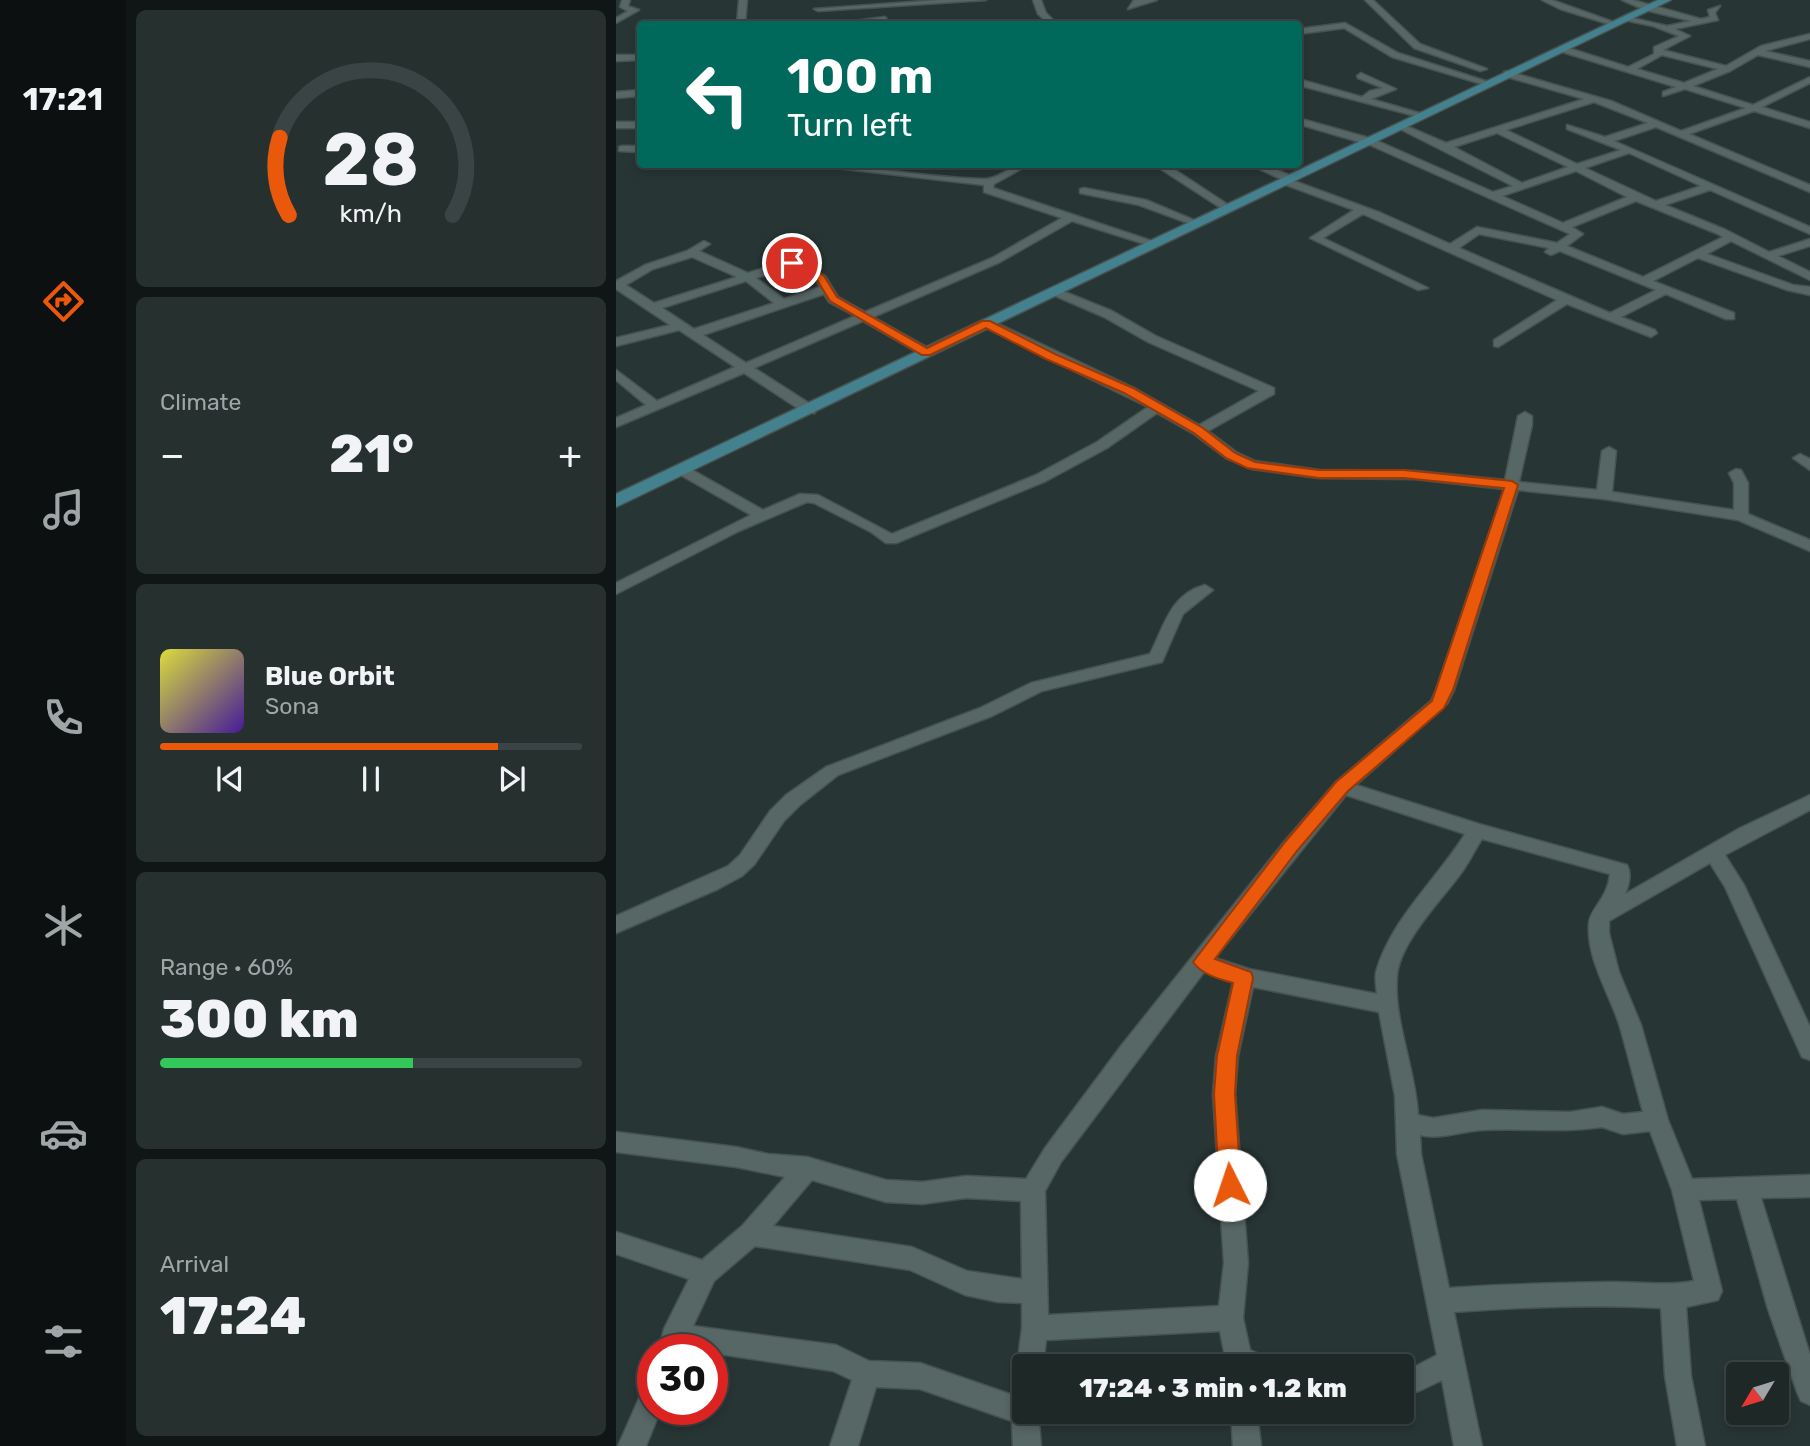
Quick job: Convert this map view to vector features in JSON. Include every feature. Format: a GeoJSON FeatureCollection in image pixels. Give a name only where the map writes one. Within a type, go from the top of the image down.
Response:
{"type":"FeatureCollection","features":[{"type":"Feature","properties":{"kind":"main road"},"geometry":{"type":"LineString","coordinates":[[616,501],[1666,0]]}},
{"type":"Feature","properties":{"kind":"street"},"geometry":{"type":"LineString","coordinates":[[616,21],[635,10],[624,7],[626,0]]}},
{"type":"Feature","properties":{"kind":"street"},"geometry":{"type":"LineString","coordinates":[[741,21],[743,0]]}},
{"type":"Feature","properties":{"kind":"street"},"geometry":{"type":"LineString","coordinates":[[818,9],[881,3],[982,0]]}},
{"type":"Feature","properties":{"kind":"street"},"geometry":{"type":"LineString","coordinates":[[1037,0],[1042,14],[1050,21]]}},
{"type":"Feature","properties":{"kind":"street"},"geometry":{"type":"LineString","coordinates":[[1131,8],[1135,2],[1153,0]]}},
{"type":"Feature","properties":{"kind":"street"},"geometry":{"type":"LineString","coordinates":[[1369,0],[1417,46],[1546,88],[1594,99],[1810,189]]}},
{"type":"Feature","properties":{"kind":"street"},"geometry":{"type":"LineString","coordinates":[[1546,0],[1556,7],[1669,28],[1685,36],[1662,45],[1654,57],[1630,69]]}},
{"type":"Feature","properties":{"kind":"street"},"geometry":{"type":"LineString","coordinates":[[1626,0],[1700,20]]}},
{"type":"Feature","properties":{"kind":"street"},"geometry":{"type":"LineString","coordinates":[[881,3],[885,19]]}},
{"type":"Feature","properties":{"kind":"street"},"geometry":{"type":"LineString","coordinates":[[1669,28],[1715,19],[1711,12],[1717,8]]}},
{"type":"Feature","properties":{"kind":"street"},"geometry":{"type":"LineString","coordinates":[[863,21],[889,21]]}},
{"type":"Feature","properties":{"kind":"street"},"geometry":{"type":"LineString","coordinates":[[1302,31],[1345,25],[1395,55],[1488,83]]}},
{"type":"Feature","properties":{"kind":"street"},"geometry":{"type":"LineString","coordinates":[[1666,94],[1727,69],[1757,52],[1810,36]]}},
{"type":"Feature","properties":{"kind":"street"},"geometry":{"type":"LineString","coordinates":[[1562,49],[1810,125]]}},
{"type":"Feature","properties":{"kind":"street"},"geometry":{"type":"LineString","coordinates":[[1658,51],[1727,69]]}},
{"type":"Feature","properties":{"kind":"street"},"geometry":{"type":"LineString","coordinates":[[1757,52],[1810,64]]}},
{"type":"Feature","properties":{"kind":"street"},"geometry":{"type":"LineString","coordinates":[[616,58],[637,58]]}},
{"type":"Feature","properties":{"kind":"street"},"geometry":{"type":"LineString","coordinates":[[1361,76],[1392,89],[1373,93],[1364,100]]}},
{"type":"Feature","properties":{"kind":"street"},"geometry":{"type":"LineString","coordinates":[[1680,134],[1755,107],[1810,80]]}},
{"type":"Feature","properties":{"kind":"street"},"geometry":{"type":"LineString","coordinates":[[1302,83],[1420,116]]}},
{"type":"Feature","properties":{"kind":"street"},"geometry":{"type":"LineString","coordinates":[[1795,87],[1810,91]]}},
{"type":"Feature","properties":{"kind":"street"},"geometry":{"type":"LineString","coordinates":[[616,95],[637,93]]}},
{"type":"Feature","properties":{"kind":"street"},"geometry":{"type":"LineString","coordinates":[[1446,146],[1594,99]]}},
{"type":"Feature","properties":{"kind":"street"},"geometry":{"type":"LineString","coordinates":[[1302,122],[1370,142],[1578,234],[1555,250],[1531,254]]}},
{"type":"Feature","properties":{"kind":"street"},"geometry":{"type":"LineString","coordinates":[[1606,140],[1655,124]]}},
{"type":"Feature","properties":{"kind":"street"},"geometry":{"type":"LineString","coordinates":[[616,125],[637,125]]}},
{"type":"Feature","properties":{"kind":"street"},"geometry":{"type":"LineString","coordinates":[[1401,127],[1446,146],[1521,186]]}},
{"type":"Feature","properties":{"kind":"street"},"geometry":{"type":"LineString","coordinates":[[1570,127],[1630,150],[1810,231]]}},
{"type":"Feature","properties":{"kind":"street"},"geometry":{"type":"LineString","coordinates":[[1499,130],[1575,169],[1729,237],[1810,277]]}},
{"type":"Feature","properties":{"kind":"street"},"geometry":{"type":"LineString","coordinates":[[618,150],[637,149]]}},
{"type":"Feature","properties":{"kind":"street"},"geometry":{"type":"LineString","coordinates":[[1492,196],[1630,150]]}},
{"type":"Feature","properties":{"kind":"street"},"geometry":{"type":"LineString","coordinates":[[843,168],[989,183],[1017,168]]}},
{"type":"Feature","properties":{"kind":"street"},"geometry":{"type":"LineString","coordinates":[[913,168],[925,177]]}},
{"type":"Feature","properties":{"kind":"street"},"geometry":{"type":"LineString","coordinates":[[1164,168],[1228,208]]}},
{"type":"Feature","properties":{"kind":"street"},"geometry":{"type":"LineString","coordinates":[[1262,168],[1566,300],[1651,332]]}},
{"type":"Feature","properties":{"kind":"street"},"geometry":{"type":"LineString","coordinates":[[989,183],[988,190],[1155,244]]}},
{"type":"Feature","properties":{"kind":"street"},"geometry":{"type":"LineString","coordinates":[[1656,205],[1711,186]]}},
{"type":"Feature","properties":{"kind":"street"},"geometry":{"type":"LineString","coordinates":[[1084,191],[1142,202],[1196,223]]}},
{"type":"Feature","properties":{"kind":"street"},"geometry":{"type":"LineString","coordinates":[[1563,227],[1636,197]]}},
{"type":"Feature","properties":{"kind":"street"},"geometry":{"type":"LineString","coordinates":[[1362,210],[1315,237],[1422,288]]}},
{"type":"Feature","properties":{"kind":"street"},"geometry":{"type":"LineString","coordinates":[[616,423],[996,260],[1071,217]]}},
{"type":"Feature","properties":{"kind":"street"},"geometry":{"type":"LineString","coordinates":[[1451,249],[1477,230],[1579,257],[1730,316]]}},
{"type":"Feature","properties":{"kind":"street"},"geometry":{"type":"LineString","coordinates":[[1644,281],[1729,237]]}},
{"type":"Feature","properties":{"kind":"street"},"geometry":{"type":"LineString","coordinates":[[1767,256],[1810,242]]}},
{"type":"Feature","properties":{"kind":"street"},"geometry":{"type":"LineString","coordinates":[[704,244],[693,250],[693,253],[649,267],[617,284],[635,299],[654,307],[810,410]]}},
{"type":"Feature","properties":{"kind":"street"},"geometry":{"type":"LineString","coordinates":[[775,252],[808,269],[829,288],[833,299],[926,352]]}},
{"type":"Feature","properties":{"kind":"street"},"geometry":{"type":"LineString","coordinates":[[693,253],[749,278],[782,303]]}},
{"type":"Feature","properties":{"kind":"street"},"geometry":{"type":"LineString","coordinates":[[1697,254],[1791,288],[1810,291]]}},
{"type":"Feature","properties":{"kind":"street"},"geometry":{"type":"LineString","coordinates":[[654,307],[792,263]]}},
{"type":"Feature","properties":{"kind":"street"},"geometry":{"type":"LineString","coordinates":[[693,334],[829,288]]}},
{"type":"Feature","properties":{"kind":"street"},"geometry":{"type":"LineString","coordinates":[[1611,317],[1663,290]]}},
{"type":"Feature","properties":{"kind":"street"},"geometry":{"type":"LineString","coordinates":[[1055,292],[1108,314],[1161,343],[1269,391],[1199,431]]}},
{"type":"Feature","properties":{"kind":"street"},"geometry":{"type":"LineString","coordinates":[[1498,343],[1566,300]]}},
{"type":"Feature","properties":{"kind":"street"},"geometry":{"type":"LineString","coordinates":[[986,323],[1051,356],[1112,382],[1199,431],[1231,455],[1252,465],[1319,474],[1415,475],[1604,495],[1741,516],[1810,546]]}},
{"type":"Feature","properties":{"kind":"street"},"geometry":{"type":"LineString","coordinates":[[616,342],[680,326]]}},
{"type":"Feature","properties":{"kind":"street"},"geometry":{"type":"LineString","coordinates":[[616,374],[655,406]]}},
{"type":"Feature","properties":{"kind":"street"},"geometry":{"type":"LineString","coordinates":[[616,589],[762,515],[805,497],[818,499],[876,529],[891,540],[1041,478],[1102,445],[1157,407]]}},
{"type":"Feature","properties":{"kind":"street"},"geometry":{"type":"LineString","coordinates":[[1032,1354],[1035,1328],[1033,1190],[1053,1155],[1104,1086],[1283,857],[1342,787],[1438,704],[1445,690],[1512,485],[1525,416]]}},
{"type":"Feature","properties":{"kind":"street"},"geometry":{"type":"LineString","coordinates":[[1604,495],[1609,451]]}},
{"type":"Feature","properties":{"kind":"street"},"geometry":{"type":"LineString","coordinates":[[682,470],[762,515]]}},
{"type":"Feature","properties":{"kind":"street"},"geometry":{"type":"LineString","coordinates":[[1736,473],[1741,483],[1741,516]]}},
{"type":"Feature","properties":{"kind":"street"},"geometry":{"type":"LineString","coordinates":[[616,925],[735,871],[747,860],[777,816],[814,782],[832,771],[986,712],[1037,687],[1157,658],[1165,645],[1171,618],[1186,600],[1205,590]]}},
{"type":"Feature","properties":{"kind":"street"},"geometry":{"type":"LineString","coordinates":[[1342,787],[1477,831],[1620,870],[1619,885],[1599,919],[1599,933],[1609,972],[1630,1025],[1657,1120],[1684,1190],[1709,1291],[1674,1297],[1629,1294],[1437,1301]]}},
{"type":"Feature","properties":{"kind":"street"},"geometry":{"type":"LineString","coordinates":[[1599,919],[1747,833],[1808,809]]}},
{"type":"Feature","properties":{"kind":"street"},"geometry":{"type":"LineString","coordinates":[[1468,1446],[1409,1154],[1406,1096],[1388,1004],[1386,974],[1400,942],[1433,891],[1452,871],[1477,831]]}},
{"type":"Feature","properties":{"kind":"street"},"geometry":{"type":"LineString","coordinates":[[1714,853],[1734,886],[1810,1051]]}},
{"type":"Feature","properties":{"kind":"street"},"geometry":{"type":"LineString","coordinates":[[1203,962],[1222,972],[1244,978],[1295,986],[1348,1000],[1388,1004]]}},
{"type":"Feature","properties":{"kind":"street"},"geometry":{"type":"LineString","coordinates":[[1243,1354],[1230,1318],[1236,1263],[1224,1094],[1227,1056],[1244,978]]}},
{"type":"Feature","properties":{"kind":"street"},"geometry":{"type":"LineString","coordinates":[[1408,1123],[1433,1128],[1482,1120],[1570,1122],[1602,1117],[1623,1124],[1657,1120]]}},
{"type":"Feature","properties":{"kind":"street"},"geometry":{"type":"LineString","coordinates":[[616,1142],[641,1143],[698,1154],[736,1157],[768,1166],[807,1168],[886,1191],[922,1193],[966,1187],[1033,1190]]}},
{"type":"Feature","properties":{"kind":"street"},"geometry":{"type":"LineString","coordinates":[[676,1334],[705,1272],[751,1234],[807,1168]]}},
{"type":"Feature","properties":{"kind":"street"},"geometry":{"type":"LineString","coordinates":[[1684,1190],[1810,1186]]}},
{"type":"Feature","properties":{"kind":"street"},"geometry":{"type":"LineString","coordinates":[[1746,1189],[1781,1309],[1810,1392]]}},
{"type":"Feature","properties":{"kind":"street"},"geometry":{"type":"LineString","coordinates":[[751,1234],[912,1259],[965,1283],[998,1290],[1034,1292]]}},
{"type":"Feature","properties":{"kind":"street"},"geometry":{"type":"LineString","coordinates":[[616,1243],[705,1272]]}},
{"type":"Feature","properties":{"kind":"street"},"geometry":{"type":"LineString","coordinates":[[1674,1297],[1678,1376],[1691,1446]]}},
{"type":"Feature","properties":{"kind":"street"},"geometry":{"type":"LineString","coordinates":[[1035,1328],[1230,1318]]}},
{"type":"Feature","properties":{"kind":"street"},"geometry":{"type":"LineString","coordinates":[[728,1342],[836,1358],[867,1374],[920,1376],[1012,1408]]}},
{"type":"Feature","properties":{"kind":"street"},"geometry":{"type":"LineString","coordinates":[[1414,1379],[1450,1362]]}},
{"type":"Feature","properties":{"kind":"street"},"geometry":{"type":"LineString","coordinates":[[844,1446],[867,1374]]}},
{"type":"Feature","properties":{"kind":"street"},"geometry":{"type":"LineString","coordinates":[[1026,1424],[1027,1446]]}},
{"type":"Feature","properties":{"kind":"street"},"geometry":{"type":"LineString","coordinates":[[1245,1424],[1247,1446]]}},
{"type":"Feature","properties":{"kind":"street"},"geometry":{"type":"LineString","coordinates":[[632,1446],[641,1425]]}},
{"type":"Feature","properties":{"kind":"route"},"geometry":{"type":"LineString","coordinates":[[792,263],[821,278],[827,284],[833,299],[926,352],[986,323],[1129,391],[1199,431],[1231,455],[1252,465],[1319,474],[1404,474],[1512,485],[1445,690],[1438,704],[1372,758],[1342,787],[1291,847],[1203,962],[1222,972],[1244,978],[1227,1056],[1224,1094],[1230,1185]]}}]}
